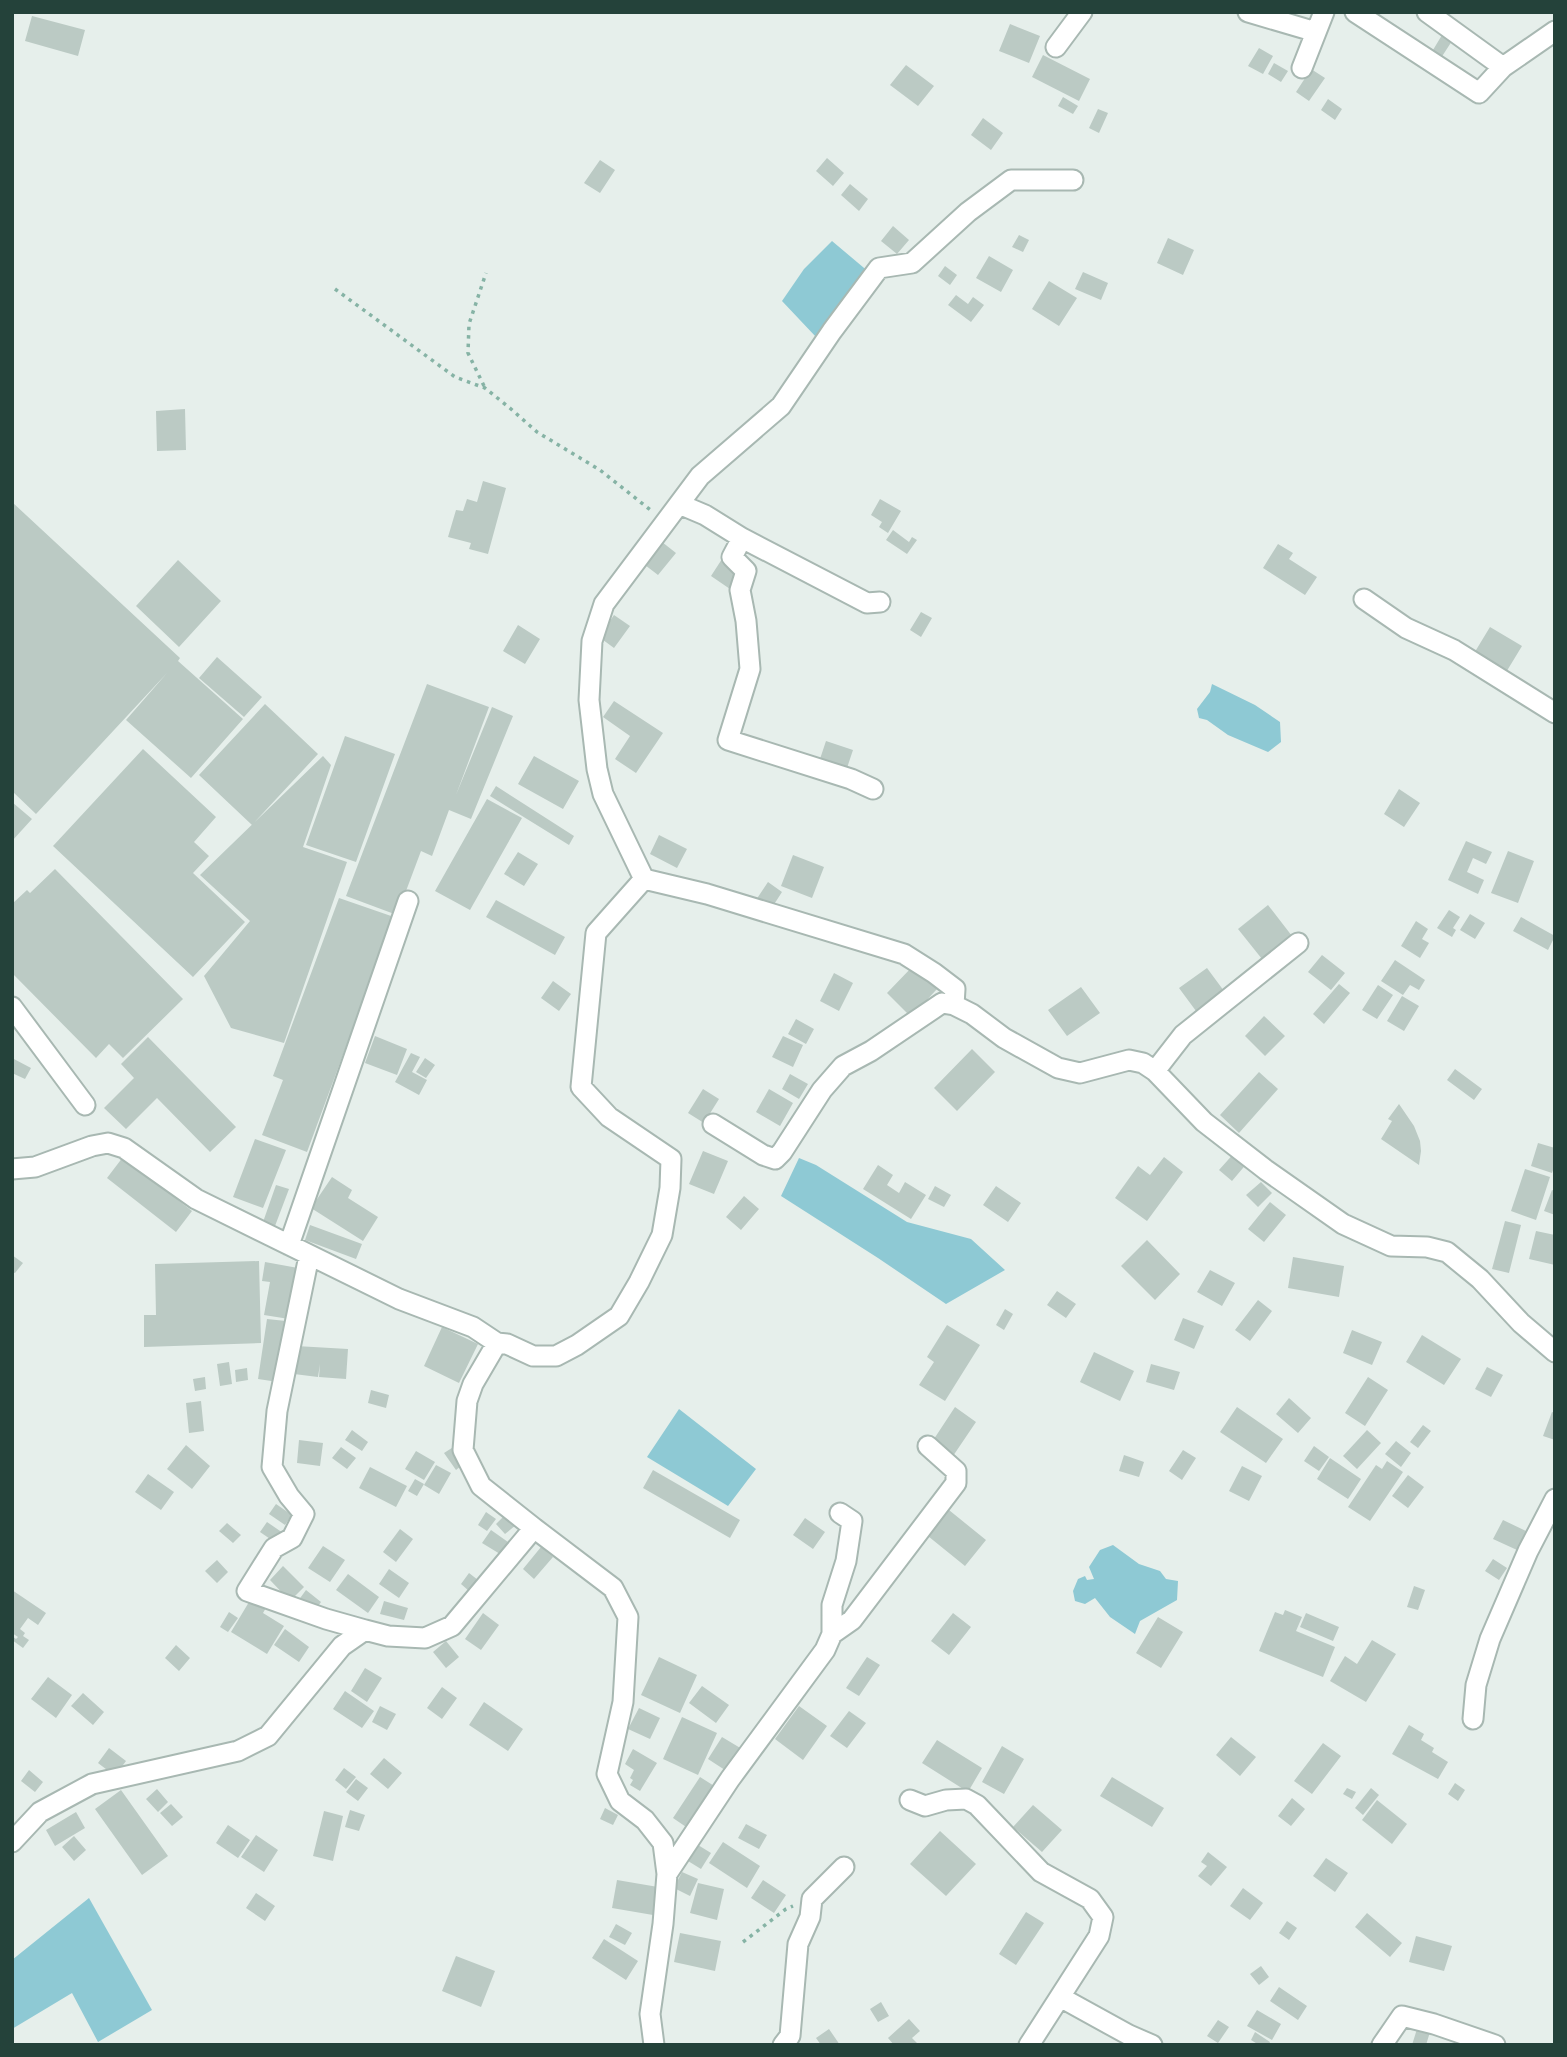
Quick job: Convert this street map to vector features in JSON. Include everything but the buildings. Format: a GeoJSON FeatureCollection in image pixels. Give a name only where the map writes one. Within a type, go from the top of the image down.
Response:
{"type":"FeatureCollection","features":[{"type":"Feature","properties":{"kind":"street"},"geometry":{"type":"LineString","coordinates":[[1056,47],[1083,12]]}},
{"type":"Feature","properties":{"kind":"street"},"geometry":{"type":"LineString","coordinates":[[1248,12],[1316,33]]}},
{"type":"Feature","properties":{"kind":"street"},"geometry":{"type":"LineString","coordinates":[[1302,68],[1324,12]]}},
{"type":"Feature","properties":{"kind":"street"},"geometry":{"type":"LineString","coordinates":[[1355,12],[1479,93],[1503,67],[1555,31]]}},
{"type":"Feature","properties":{"kind":"street"},"geometry":{"type":"LineString","coordinates":[[1427,12],[1503,67]]}},
{"type":"Feature","properties":{"kind":"street"},"geometry":{"type":"LineString","coordinates":[[644,879],[603,794],[597,769],[589,700],[592,641],[604,604],[699,476],[781,406],[879,268],[912,263],[968,212],[1011,180],[1073,180]]}},
{"type":"Feature","properties":{"kind":"street"},"geometry":{"type":"LineString","coordinates":[[679,504],[705,515],[742,538],[867,603],[880,602]]}},
{"type":"Feature","properties":{"kind":"street"},"geometry":{"type":"LineString","coordinates":[[742,538],[732,557],[746,570],[740,590],[750,669],[728,740],[850,779],[873,789]]}},
{"type":"Feature","properties":{"kind":"street"},"geometry":{"type":"LineString","coordinates":[[1364,599],[1405,628],[1454,650],[1555,713]]}},
{"type":"Feature","properties":{"kind":"street"},"geometry":{"type":"LineString","coordinates":[[644,879],[707,894],[904,954],[955,989],[954,1005]]}},
{"type":"Feature","properties":{"kind":"street"},"geometry":{"type":"LineString","coordinates":[[12,1169],[35,1167],[92,1146],[108,1143],[124,1148],[196,1199],[398,1299],[473,1327],[497,1343],[507,1344],[533,1356],[556,1356],[619,1316],[662,1235],[670,1188],[671,1159],[609,1117],[581,1087],[596,933],[644,879]]}},
{"type":"Feature","properties":{"kind":"street"},"geometry":{"type":"LineString","coordinates":[[289,1245],[408,901]]}},
{"type":"Feature","properties":{"kind":"street"},"geometry":{"type":"LineString","coordinates":[[1155,1071],[1183,1035],[1298,943]]}},
{"type":"Feature","properties":{"kind":"street"},"geometry":{"type":"LineString","coordinates":[[713,1124],[763,1155],[775,1159],[822,1090],[843,1066],[871,1051],[942,1003],[954,1005],[972,1014],[1004,1038],[1058,1068],[1080,1073],[1129,1060],[1143,1063],[1155,1071],[1204,1122],[1343,1224],[1391,1246],[1427,1247],[1447,1252],[1480,1279],[1521,1323],[1555,1352]]}},
{"type":"Feature","properties":{"kind":"street"},"geometry":{"type":"LineString","coordinates":[[12,1007],[85,1105]]}},
{"type":"Feature","properties":{"kind":"street"},"geometry":{"type":"LineString","coordinates":[[309,1256],[277,1411],[272,1467],[289,1496],[304,1514],[292,1538],[274,1548],[247,1591],[365,1630],[388,1636],[425,1638],[452,1626],[534,1528]]}},
{"type":"Feature","properties":{"kind":"street"},"geometry":{"type":"LineString","coordinates":[[497,1343],[473,1384],[467,1401],[463,1450],[481,1486],[613,1588],[628,1617],[623,1702],[607,1774],[620,1801],[645,1820],[663,1843],[667,1874],[650,2014],[654,2045]]}},
{"type":"Feature","properties":{"kind":"street"},"geometry":{"type":"LineString","coordinates":[[832,1634],[852,1620],[956,1483],[956,1471],[928,1446]]}},
{"type":"Feature","properties":{"kind":"street"},"geometry":{"type":"LineString","coordinates":[[1473,1719],[1476,1685],[1490,1639],[1528,1551],[1555,1499]]}},
{"type":"Feature","properties":{"kind":"street"},"geometry":{"type":"LineString","coordinates":[[667,1874],[730,1779],[825,1650],[832,1634],[832,1605],[846,1561],[852,1521],[840,1513]]}},
{"type":"Feature","properties":{"kind":"street"},"geometry":{"type":"LineString","coordinates":[[12,1842],[40,1812],[92,1784],[238,1751],[268,1735],[342,1646],[365,1630]]}},
{"type":"Feature","properties":{"kind":"street"},"geometry":{"type":"LineString","coordinates":[[910,1800],[925,1806],[946,1800],[966,1799],[977,1805],[1041,1872],[1090,1899],[1103,1917],[1099,1936],[1029,2045]]}},
{"type":"Feature","properties":{"kind":"street"},"geometry":{"type":"LineString","coordinates":[[783,2045],[790,2036],[798,1944],[810,1917],[812,1899],[844,1867]]}},
{"type":"Feature","properties":{"kind":"street"},"geometry":{"type":"LineString","coordinates":[[1060,1997],[1152,2045]]}},
{"type":"Feature","properties":{"kind":"street"},"geometry":{"type":"LineString","coordinates":[[1382,2045],[1402,2016],[1495,2045]]}},
{"type":"Feature","properties":{"kind":"path"},"geometry":{"type":"LineString","coordinates":[[485,388],[468,353],[468,324],[486,272]]}},
{"type":"Feature","properties":{"kind":"path"},"geometry":{"type":"LineString","coordinates":[[335,289],[455,377],[485,388],[537,432],[600,470],[666,522]]}},
{"type":"Feature","properties":{"kind":"path"},"geometry":{"type":"LineString","coordinates":[[743,1942],[786,1909],[812,1899]]}},
{"type":"Feature","properties":{"kind":"water"},"geometry":{"type":"Polygon","coordinates":[[[832,241],[870,273],[816,337],[782,301],[804,269],[832,241]]]}},
{"type":"Feature","properties":{"kind":"water"},"geometry":{"type":"Polygon","coordinates":[[[1212,684],[1255,705],[1280,722],[1281,742],[1268,752],[1228,735],[1207,720],[1199,718],[1197,709],[1210,692],[1212,684]]]}},
{"type":"Feature","properties":{"kind":"water"},"geometry":{"type":"Polygon","coordinates":[[[799,1158],[816,1165],[907,1222],[971,1239],[1005,1270],[946,1304],[781,1196],[799,1158]]]}},
{"type":"Feature","properties":{"kind":"water"},"geometry":{"type":"Polygon","coordinates":[[[679,1409],[756,1469],[728,1506],[647,1457],[679,1409]]]}},
{"type":"Feature","properties":{"kind":"water"},"geometry":{"type":"Polygon","coordinates":[[[1113,1545],[1139,1564],[1160,1571],[1166,1579],[1178,1581],[1177,1600],[1140,1621],[1135,1634],[1110,1617],[1095,1598],[1085,1604],[1075,1601],[1073,1591],[1078,1579],[1085,1576],[1087,1580],[1094,1579],[1089,1567],[1100,1550],[1113,1545]]]}},
{"type":"Feature","properties":{"kind":"water"},"geometry":{"type":"Polygon","coordinates":[[[89,1898],[152,2010],[98,2042],[72,1993],[12,2029],[12,1960],[89,1898]]]}}]}
